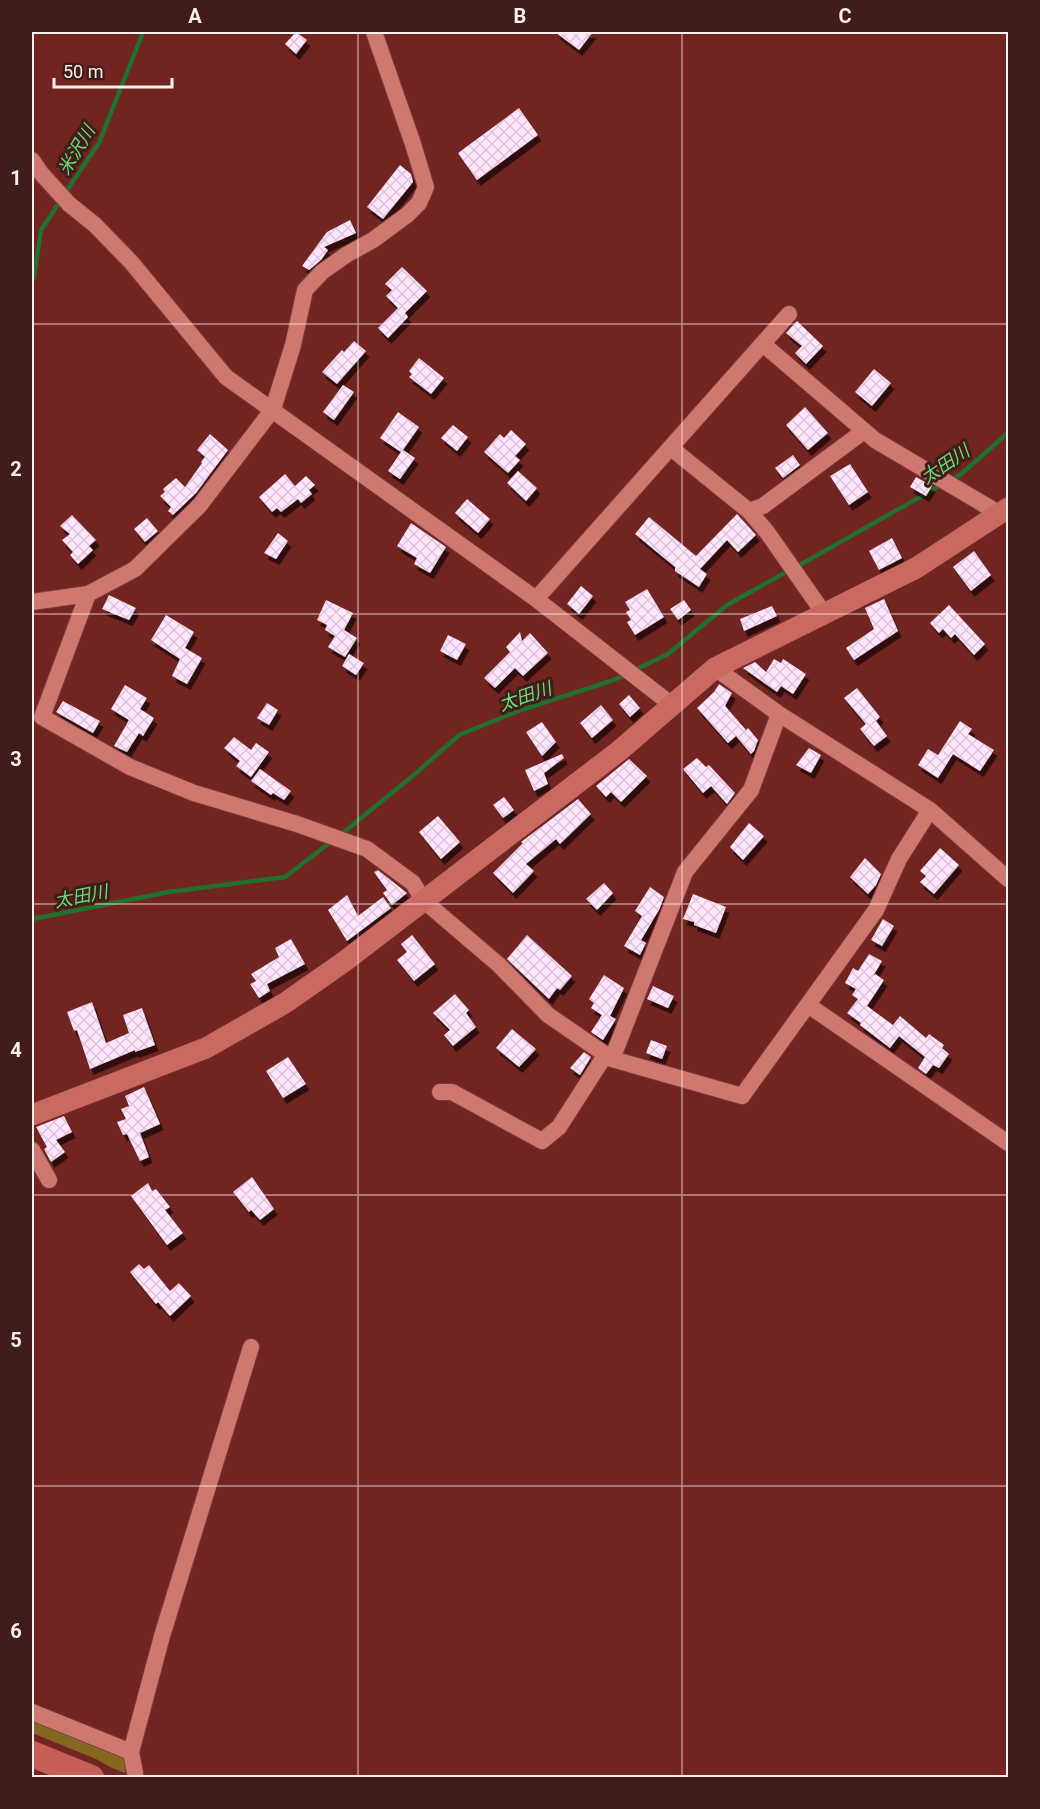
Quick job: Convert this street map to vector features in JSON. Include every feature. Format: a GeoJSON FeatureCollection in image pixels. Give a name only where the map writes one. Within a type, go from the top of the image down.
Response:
{"type":"FeatureCollection","features":[{"type":"Feature","properties":{"kind":"highway"},"geometry":{"type":"LineString","coordinates":[[32,1754],[91,1778]]}},
{"type":"Feature","properties":{"kind":"main road"},"geometry":{"type":"LineString","coordinates":[[32,1115],[206,1048],[285,1003],[345,961],[619,752],[715,668],[823,612],[916,568],[1004,511]]}},
{"type":"Feature","properties":{"kind":"street"},"geometry":{"type":"LineString","coordinates":[[32,603],[88,594],[135,569],[200,506],[273,410],[293,345],[305,290],[322,272],[373,240],[407,215],[419,203],[426,187],[374,32]]}},
{"type":"Feature","properties":{"kind":"street"},"geometry":{"type":"LineString","coordinates":[[32,159],[40,172],[69,204],[95,225],[131,262],[226,377],[536,599],[672,705]]}},
{"type":"Feature","properties":{"kind":"street"},"geometry":{"type":"LineString","coordinates":[[536,599],[789,314]]}},
{"type":"Feature","properties":{"kind":"street"},"geometry":{"type":"LineString","coordinates":[[763,344],[874,440],[1004,511]]}},
{"type":"Feature","properties":{"kind":"street"},"geometry":{"type":"LineString","coordinates":[[749,511],[763,506],[864,431]]}},
{"type":"Feature","properties":{"kind":"street"},"geometry":{"type":"LineString","coordinates":[[671,448],[749,511],[767,532],[823,612]]}},
{"type":"Feature","properties":{"kind":"street"},"geometry":{"type":"LineString","coordinates":[[88,594],[42,717],[141,771],[194,793],[297,824],[367,849],[413,883],[423,900],[499,965],[548,1015],[609,1056],[742,1096],[876,910],[899,859],[930,810]]}},
{"type":"Feature","properties":{"kind":"street"},"geometry":{"type":"LineString","coordinates":[[715,668],[779,714],[930,810],[1008,879]]}},
{"type":"Feature","properties":{"kind":"street"},"geometry":{"type":"LineString","coordinates":[[441,1092],[452,1092],[542,1141],[560,1127],[609,1056],[685,872],[752,790],[779,714]]}},
{"type":"Feature","properties":{"kind":"street"},"geometry":{"type":"LineString","coordinates":[[808,1005],[1008,1143]]}},
{"type":"Feature","properties":{"kind":"street"},"geometry":{"type":"LineString","coordinates":[[32,1150],[49,1180]]}},
{"type":"Feature","properties":{"kind":"street"},"geometry":{"type":"LineString","coordinates":[[135,1773],[131,1752],[162,1636],[251,1347]]}},
{"type":"Feature","properties":{"kind":"street"},"geometry":{"type":"LineString","coordinates":[[32,1712],[131,1752]]}},
{"type":"Feature","properties":{"kind":"shaded area"},"geometry":{"type":"Polygon","coordinates":[[[32,1718],[120,1754],[125,1760],[125,1773],[32,1733],[32,1718]]]}},
{"type":"Feature","properties":{"kind":"building"},"geometry":{"type":"Polygon","coordinates":[[[296,32],[307,40],[296,54],[285,44],[296,32]]]}},
{"type":"Feature","properties":{"kind":"building"},"geometry":{"type":"Polygon","coordinates":[[[555,32],[593,32],[579,50],[555,32]]]}},
{"type":"Feature","properties":{"kind":"building"},"geometry":{"type":"Polygon","coordinates":[[[519,108],[538,135],[477,180],[458,153],[519,108]]]}},
{"type":"Feature","properties":{"kind":"building"},"geometry":{"type":"Polygon","coordinates":[[[400,165],[411,174],[413,182],[383,219],[367,207],[400,165]]]}},
{"type":"Feature","properties":{"kind":"building"},"geometry":{"type":"Polygon","coordinates":[[[350,220],[356,233],[324,247],[328,250],[321,260],[309,270],[302,266],[327,232],[350,220]]]}},
{"type":"Feature","properties":{"kind":"building"},"geometry":{"type":"Polygon","coordinates":[[[402,267],[427,291],[405,313],[408,317],[388,338],[378,328],[398,308],[386,296],[392,290],[385,284],[402,267]]]}},
{"type":"Feature","properties":{"kind":"building"},"geometry":{"type":"Polygon","coordinates":[[[797,321],[823,346],[806,364],[795,353],[802,346],[786,333],[797,321]]]}},
{"type":"Feature","properties":{"kind":"building"},"geometry":{"type":"Polygon","coordinates":[[[354,341],[366,351],[337,384],[322,372],[342,350],[344,352],[354,341]]]}},
{"type":"Feature","properties":{"kind":"building"},"geometry":{"type":"Polygon","coordinates":[[[419,358],[444,378],[431,394],[409,377],[412,374],[409,371],[419,358]]]}},
{"type":"Feature","properties":{"kind":"building"},"geometry":{"type":"Polygon","coordinates":[[[874,369],[891,383],[872,406],[855,392],[874,369]]]}},
{"type":"Feature","properties":{"kind":"building"},"geometry":{"type":"Polygon","coordinates":[[[343,385],[354,392],[334,420],[323,412],[343,385]]]}},
{"type":"Feature","properties":{"kind":"building"},"geometry":{"type":"Polygon","coordinates":[[[805,407],[828,433],[808,450],[786,425],[805,407]]]}},
{"type":"Feature","properties":{"kind":"building"},"geometry":{"type":"Polygon","coordinates":[[[398,412],[419,427],[403,450],[415,458],[400,479],[388,471],[401,452],[380,438],[398,412]]]}},
{"type":"Feature","properties":{"kind":"building"},"geometry":{"type":"Polygon","coordinates":[[[453,425],[468,437],[457,451],[441,438],[453,425]]]}},
{"type":"Feature","properties":{"kind":"building"},"geometry":{"type":"Polygon","coordinates":[[[511,430],[526,444],[515,456],[520,460],[508,473],[484,452],[500,434],[504,438],[511,430]]]}},
{"type":"Feature","properties":{"kind":"building"},"geometry":{"type":"Polygon","coordinates":[[[210,434],[228,450],[196,493],[173,515],[168,511],[171,507],[160,496],[165,492],[163,489],[176,478],[185,487],[205,457],[197,450],[210,434]]]}},
{"type":"Feature","properties":{"kind":"building"},"geometry":{"type":"Polygon","coordinates":[[[793,455],[800,465],[783,478],[775,468],[793,455]]]}},
{"type":"Feature","properties":{"kind":"building"},"geometry":{"type":"Polygon","coordinates":[[[850,464],[868,492],[849,505],[830,476],[850,464]]]}},
{"type":"Feature","properties":{"kind":"building"},"geometry":{"type":"Polygon","coordinates":[[[518,471],[537,488],[526,501],[507,483],[518,471]]]}},
{"type":"Feature","properties":{"kind":"building"},"geometry":{"type":"Polygon","coordinates":[[[285,474],[295,486],[306,476],[315,485],[309,490],[312,494],[301,503],[298,499],[281,512],[277,508],[272,512],[259,497],[285,474]]]}},
{"type":"Feature","properties":{"kind":"building"},"geometry":{"type":"Polygon","coordinates":[[[916,477],[932,486],[926,496],[910,487],[916,477]]]}},
{"type":"Feature","properties":{"kind":"building"},"geometry":{"type":"Polygon","coordinates":[[[467,499],[490,519],[478,533],[455,513],[467,499]]]}},
{"type":"Feature","properties":{"kind":"building"},"geometry":{"type":"Polygon","coordinates":[[[737,514],[756,535],[738,552],[727,540],[700,569],[707,574],[699,587],[675,571],[675,567],[635,534],[649,517],[696,556],[737,514]]]}},
{"type":"Feature","properties":{"kind":"building"},"geometry":{"type":"Polygon","coordinates":[[[72,515],[96,540],[89,546],[93,550],[78,564],[70,555],[73,552],[62,540],[70,534],[60,526],[72,515]]]}},
{"type":"Feature","properties":{"kind":"building"},"geometry":{"type":"Polygon","coordinates":[[[147,518],[158,531],[145,542],[134,529],[147,518]]]}},
{"type":"Feature","properties":{"kind":"building"},"geometry":{"type":"Polygon","coordinates":[[[411,523],[446,547],[430,573],[414,564],[417,558],[397,546],[411,523]]]}},
{"type":"Feature","properties":{"kind":"building"},"geometry":{"type":"Polygon","coordinates":[[[278,533],[288,541],[276,559],[264,553],[278,533]]]}},
{"type":"Feature","properties":{"kind":"building"},"geometry":{"type":"Polygon","coordinates":[[[892,538],[902,558],[879,570],[869,551],[892,538]]]}},
{"type":"Feature","properties":{"kind":"building"},"geometry":{"type":"Polygon","coordinates":[[[974,551],[991,575],[971,591],[953,567],[974,551]]]}},
{"type":"Feature","properties":{"kind":"building"},"geometry":{"type":"Polygon","coordinates":[[[581,586],[593,596],[579,614],[567,604],[581,586]]]}},
{"type":"Feature","properties":{"kind":"building"},"geometry":{"type":"Polygon","coordinates":[[[647,589],[664,617],[635,635],[627,622],[631,620],[626,612],[630,610],[625,602],[647,589]]]}},
{"type":"Feature","properties":{"kind":"building"},"geometry":{"type":"Polygon","coordinates":[[[109,595],[136,608],[129,620],[102,609],[109,595]]]}},
{"type":"Feature","properties":{"kind":"building"},"geometry":{"type":"Polygon","coordinates":[[[884,599],[898,631],[854,660],[846,648],[874,629],[865,608],[884,599]]]}},
{"type":"Feature","properties":{"kind":"building"},"geometry":{"type":"Polygon","coordinates":[[[326,600],[353,613],[344,630],[357,638],[345,657],[328,647],[335,636],[325,630],[327,625],[317,620],[326,600]]]}},
{"type":"Feature","properties":{"kind":"building"},"geometry":{"type":"Polygon","coordinates":[[[684,600],[691,610],[678,620],[670,609],[684,600]]]}},
{"type":"Feature","properties":{"kind":"building"},"geometry":{"type":"Polygon","coordinates":[[[949,605],[985,644],[974,655],[955,634],[951,638],[943,629],[939,633],[930,623],[949,605]]]}},
{"type":"Feature","properties":{"kind":"building"},"geometry":{"type":"Polygon","coordinates":[[[772,606],[777,616],[744,631],[740,619],[772,606]]]}},
{"type":"Feature","properties":{"kind":"building"},"geometry":{"type":"Polygon","coordinates":[[[166,615],[194,632],[185,648],[202,658],[187,684],[172,676],[180,659],[151,640],[166,615]]]}},
{"type":"Feature","properties":{"kind":"building"},"geometry":{"type":"Polygon","coordinates":[[[520,632],[522,641],[530,633],[548,653],[523,676],[515,668],[495,688],[484,678],[510,652],[506,647],[520,632]]]}},
{"type":"Feature","properties":{"kind":"building"},"geometry":{"type":"Polygon","coordinates":[[[448,635],[466,644],[457,660],[440,651],[448,635]]]}},
{"type":"Feature","properties":{"kind":"building"},"geometry":{"type":"Polygon","coordinates":[[[349,654],[364,663],[356,675],[342,666],[349,654]]]}},
{"type":"Feature","properties":{"kind":"building"},"geometry":{"type":"Polygon","coordinates":[[[774,659],[781,663],[783,659],[806,674],[793,694],[781,686],[777,692],[743,668],[755,662],[766,672],[774,659]]]}},
{"type":"Feature","properties":{"kind":"building"},"geometry":{"type":"Polygon","coordinates":[[[719,684],[732,693],[725,706],[758,740],[751,754],[736,736],[728,743],[697,708],[719,684]]]}},
{"type":"Feature","properties":{"kind":"building"},"geometry":{"type":"Polygon","coordinates":[[[125,685],[147,698],[140,709],[154,718],[143,736],[139,733],[127,752],[114,746],[129,720],[111,709],[125,685]]]}},
{"type":"Feature","properties":{"kind":"building"},"geometry":{"type":"Polygon","coordinates":[[[857,688],[880,717],[876,721],[887,736],[874,746],[860,729],[866,724],[844,698],[857,688]]]}},
{"type":"Feature","properties":{"kind":"building"},"geometry":{"type":"Polygon","coordinates":[[[629,695],[640,708],[630,717],[619,704],[629,695]]]}},
{"type":"Feature","properties":{"kind":"building"},"geometry":{"type":"Polygon","coordinates":[[[63,701],[100,721],[93,733],[56,712],[63,701]]]}},
{"type":"Feature","properties":{"kind":"building"},"geometry":{"type":"Polygon","coordinates":[[[267,703],[278,710],[269,725],[257,718],[267,703]]]}},
{"type":"Feature","properties":{"kind":"building"},"geometry":{"type":"Polygon","coordinates":[[[601,705],[613,720],[592,738],[580,723],[601,705]]]}},
{"type":"Feature","properties":{"kind":"building"},"geometry":{"type":"Polygon","coordinates":[[[960,721],[972,729],[968,734],[994,750],[980,771],[953,754],[938,778],[918,765],[928,749],[938,755],[960,721]]]}},
{"type":"Feature","properties":{"kind":"building"},"geometry":{"type":"Polygon","coordinates":[[[542,722],[556,742],[542,756],[526,732],[542,722]]]}},
{"type":"Feature","properties":{"kind":"building"},"geometry":{"type":"Polygon","coordinates":[[[234,737],[251,750],[256,743],[269,752],[251,777],[236,766],[240,761],[224,748],[234,737]]]}},
{"type":"Feature","properties":{"kind":"building"},"geometry":{"type":"Polygon","coordinates":[[[809,748],[821,755],[811,773],[796,765],[809,748]]]}},
{"type":"Feature","properties":{"kind":"building"},"geometry":{"type":"Polygon","coordinates":[[[562,754],[564,758],[544,773],[548,784],[534,791],[525,770],[562,754]]]}},
{"type":"Feature","properties":{"kind":"building"},"geometry":{"type":"Polygon","coordinates":[[[697,758],[706,767],[709,765],[735,793],[727,804],[711,786],[703,793],[683,769],[697,758]]]}},
{"type":"Feature","properties":{"kind":"building"},"geometry":{"type":"Polygon","coordinates":[[[629,759],[647,776],[621,802],[611,792],[606,797],[596,786],[629,759]]]}},
{"type":"Feature","properties":{"kind":"building"},"geometry":{"type":"Polygon","coordinates":[[[260,769],[291,791],[284,800],[273,793],[271,795],[251,781],[260,769]]]}},
{"type":"Feature","properties":{"kind":"building"},"geometry":{"type":"Polygon","coordinates":[[[504,797],[514,810],[503,818],[493,805],[504,797]]]}},
{"type":"Feature","properties":{"kind":"building"},"geometry":{"type":"Polygon","coordinates":[[[578,799],[591,814],[560,844],[556,839],[526,864],[534,871],[513,893],[493,873],[523,843],[521,842],[578,799]]]}},
{"type":"Feature","properties":{"kind":"building"},"geometry":{"type":"Polygon","coordinates":[[[438,816],[460,842],[441,859],[419,832],[438,816]]]}},
{"type":"Feature","properties":{"kind":"building"},"geometry":{"type":"Polygon","coordinates":[[[749,823],[764,836],[743,860],[730,847],[749,823]]]}},
{"type":"Feature","properties":{"kind":"building"},"geometry":{"type":"Polygon","coordinates":[[[940,848],[959,865],[934,894],[920,882],[926,876],[920,871],[940,848]]]}},
{"type":"Feature","properties":{"kind":"building"},"geometry":{"type":"Polygon","coordinates":[[[865,858],[881,874],[876,885],[868,894],[850,877],[865,858]]]}},
{"type":"Feature","properties":{"kind":"building"},"geometry":{"type":"Polygon","coordinates":[[[378,870],[407,893],[392,905],[383,893],[387,890],[374,872],[378,870]]]}},
{"type":"Feature","properties":{"kind":"building"},"geometry":{"type":"Polygon","coordinates":[[[604,883],[613,893],[597,910],[586,899],[604,883]]]}},
{"type":"Feature","properties":{"kind":"building"},"geometry":{"type":"Polygon","coordinates":[[[650,887],[664,897],[641,940],[646,943],[640,955],[624,946],[642,916],[635,911],[650,887]]]}},
{"type":"Feature","properties":{"kind":"building"},"geometry":{"type":"Polygon","coordinates":[[[693,894],[726,907],[716,933],[683,919],[693,894]]]}},
{"type":"Feature","properties":{"kind":"building"},"geometry":{"type":"Polygon","coordinates":[[[347,895],[358,916],[383,897],[391,908],[347,941],[328,910],[347,895]]]}},
{"type":"Feature","properties":{"kind":"building"},"geometry":{"type":"Polygon","coordinates":[[[883,919],[894,926],[882,946],[871,940],[883,919]]]}},
{"type":"Feature","properties":{"kind":"building"},"geometry":{"type":"Polygon","coordinates":[[[412,935],[435,964],[414,981],[397,960],[407,952],[401,944],[412,935]]]}},
{"type":"Feature","properties":{"kind":"building"},"geometry":{"type":"Polygon","coordinates":[[[527,935],[572,976],[560,990],[557,988],[549,999],[507,959],[527,935]]]}},
{"type":"Feature","properties":{"kind":"building"},"geometry":{"type":"Polygon","coordinates":[[[291,939],[305,964],[267,984],[270,991],[259,998],[250,984],[256,981],[251,974],[279,957],[275,948],[291,939]]]}},
{"type":"Feature","properties":{"kind":"building"},"geometry":{"type":"Polygon","coordinates":[[[869,954],[882,961],[872,978],[875,974],[884,980],[867,1006],[893,1025],[900,1016],[926,1038],[929,1034],[944,1045],[942,1048],[949,1054],[939,1068],[933,1065],[926,1074],[918,1068],[925,1057],[899,1036],[890,1048],[847,1013],[858,999],[852,995],[856,989],[845,983],[853,968],[858,971],[869,954]]]}},
{"type":"Feature","properties":{"kind":"building"},"geometry":{"type":"Polygon","coordinates":[[[604,975],[624,988],[610,1016],[616,1019],[603,1040],[591,1032],[602,1015],[591,1008],[594,1003],[589,999],[604,975]]]}},
{"type":"Feature","properties":{"kind":"building"},"geometry":{"type":"Polygon","coordinates":[[[653,986],[674,996],[668,1008],[647,999],[653,986]]]}},
{"type":"Feature","properties":{"kind":"building"},"geometry":{"type":"Polygon","coordinates":[[[455,994],[469,1010],[466,1013],[476,1027],[453,1046],[444,1035],[450,1030],[433,1013],[455,994]]]}},
{"type":"Feature","properties":{"kind":"building"},"geometry":{"type":"Polygon","coordinates":[[[92,1002],[106,1043],[129,1033],[123,1015],[142,1008],[155,1045],[135,1052],[135,1050],[90,1069],[77,1030],[74,1031],[67,1012],[92,1002]]]}},
{"type":"Feature","properties":{"kind":"building"},"geometry":{"type":"Polygon","coordinates":[[[512,1029],[536,1049],[519,1067],[496,1048],[512,1029]]]}},
{"type":"Feature","properties":{"kind":"building"},"geometry":{"type":"Polygon","coordinates":[[[651,1040],[667,1046],[662,1059],[646,1053],[651,1040]]]}},
{"type":"Feature","properties":{"kind":"building"},"geometry":{"type":"Polygon","coordinates":[[[584,1052],[591,1057],[580,1075],[570,1068],[584,1052]]]}},
{"type":"Feature","properties":{"kind":"building"},"geometry":{"type":"Polygon","coordinates":[[[288,1057],[306,1084],[283,1098],[266,1071],[288,1057]]]}},
{"type":"Feature","properties":{"kind":"building"},"geometry":{"type":"Polygon","coordinates":[[[144,1087],[160,1124],[140,1133],[149,1157],[140,1161],[127,1134],[123,1135],[117,1122],[126,1119],[121,1109],[129,1106],[125,1096],[144,1087]]]}},
{"type":"Feature","properties":{"kind":"building"},"geometry":{"type":"Polygon","coordinates":[[[64,1116],[72,1132],[56,1140],[65,1152],[51,1162],[44,1149],[47,1147],[36,1127],[64,1116]]]}},
{"type":"Feature","properties":{"kind":"building"},"geometry":{"type":"Polygon","coordinates":[[[252,1177],[274,1209],[260,1220],[251,1210],[249,1212],[233,1192],[252,1177]]]}},
{"type":"Feature","properties":{"kind":"building"},"geometry":{"type":"Polygon","coordinates":[[[148,1183],[152,1191],[156,1189],[170,1207],[165,1210],[183,1233],[167,1245],[131,1196],[148,1183]]]}},
{"type":"Feature","properties":{"kind":"building"},"geometry":{"type":"Polygon","coordinates":[[[139,1264],[144,1269],[149,1265],[170,1291],[179,1283],[191,1296],[170,1316],[158,1302],[156,1304],[130,1272],[139,1264]]]}},
{"type":"Feature","properties":{"kind":"waterway","name":"米沢川"},"geometry":{"type":"LineString","coordinates":[[65,193],[99,143],[143,32]]}},
{"type":"Feature","properties":{"kind":"waterway","name":"米沢川"},"geometry":{"type":"LineString","coordinates":[[32,279],[41,230],[61,200]]}},
{"type":"Feature","properties":{"kind":"waterway","name":"太田川"},"geometry":{"type":"LineString","coordinates":[[950,480],[960,475],[1008,433]]}},
{"type":"Feature","properties":{"kind":"waterway","name":"太田川"},"geometry":{"type":"LineString","coordinates":[[796,567],[943,484]]}},
{"type":"Feature","properties":{"kind":"waterway","name":"太田川"},"geometry":{"type":"LineString","coordinates":[[635,670],[668,654],[727,605],[788,571]]}},
{"type":"Feature","properties":{"kind":"waterway","name":"太田川"},"geometry":{"type":"LineString","coordinates":[[339,836],[459,735],[521,710],[625,675]]}},
{"type":"Feature","properties":{"kind":"waterway","name":"太田川"},"geometry":{"type":"LineString","coordinates":[[32,919],[169,892],[285,877],[332,841]]}}]}
